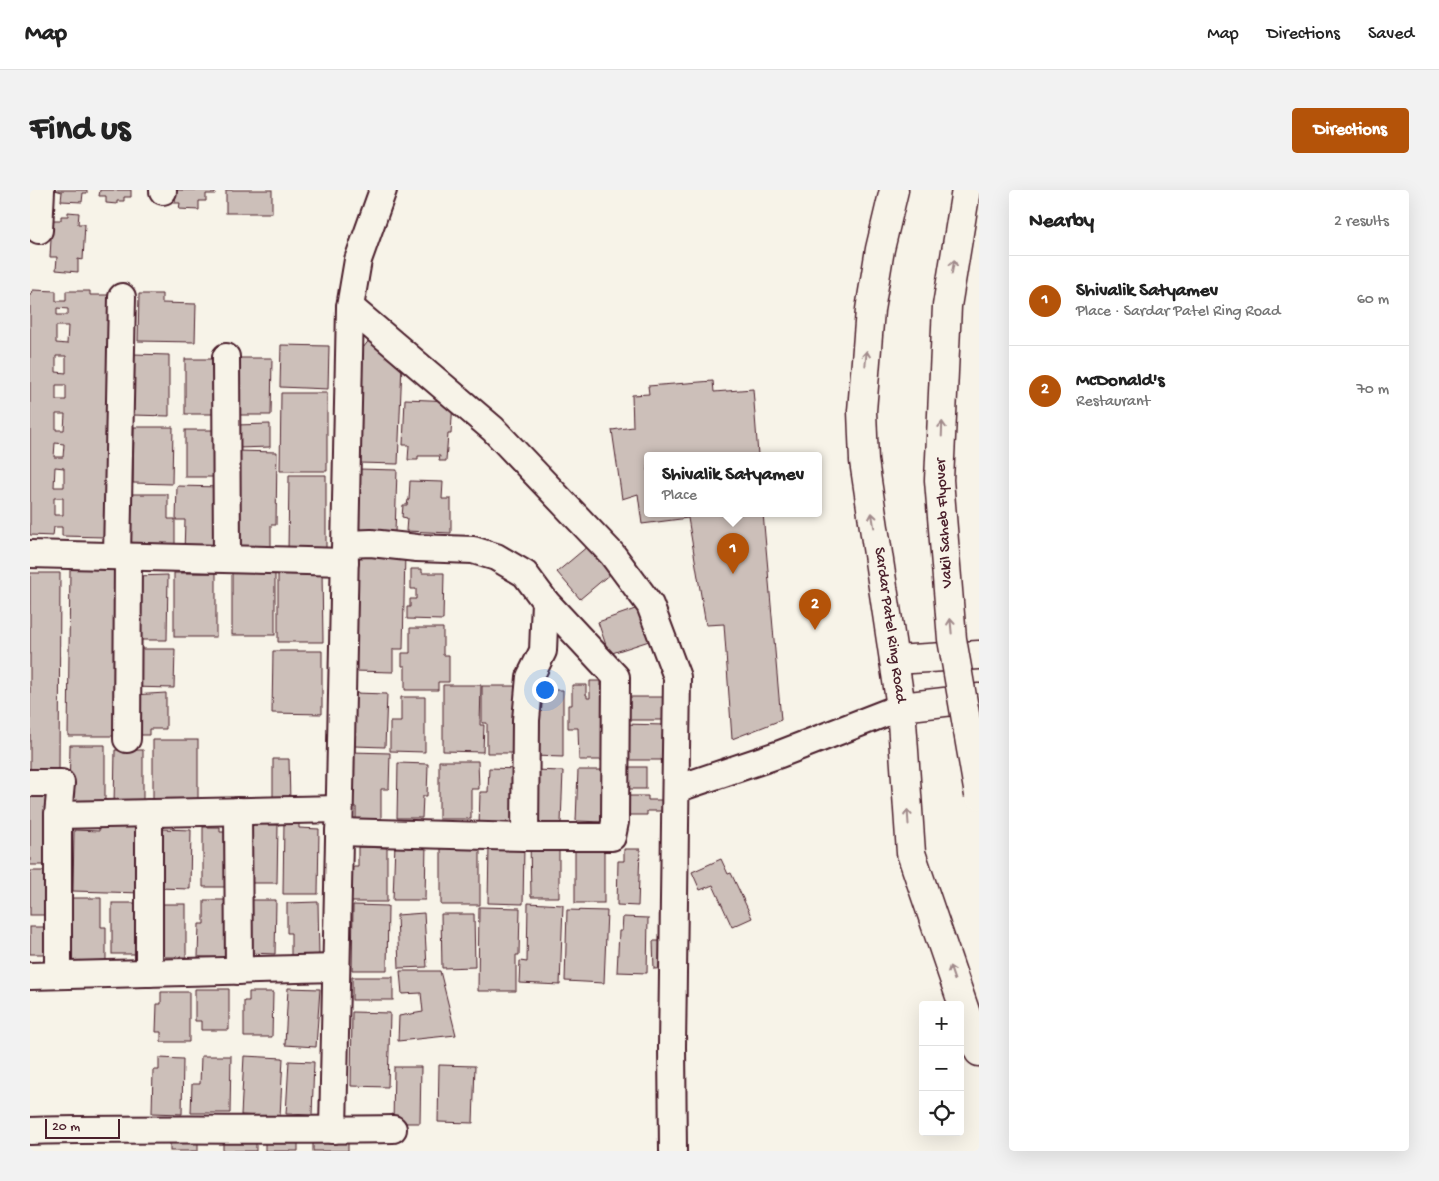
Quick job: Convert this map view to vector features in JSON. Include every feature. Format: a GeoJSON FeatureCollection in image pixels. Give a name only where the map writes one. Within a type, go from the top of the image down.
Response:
{"type":"FeatureCollection","features":[{"type":"Feature","properties":{"kind":"main road","name":"Sardar Patel Ring Road"},"geometry":{"type":"LineString","coordinates":[[894,190],[880,249],[870,310],[862,411],[864,461],[901,706],[911,853],[979,1052]]}},
{"type":"Feature","properties":{"kind":"main road","name":"Vakil Saheb Flyover"},"geometry":{"type":"LineString","coordinates":[[966,190],[947,306],[940,480],[952,639],[979,795]]}},
{"type":"Feature","properties":{"kind":"main road"},"geometry":{"type":"LineString","coordinates":[[894,660],[979,655]]}},
{"type":"Feature","properties":{"kind":"main road"},"geometry":{"type":"LineString","coordinates":[[901,706],[979,698]]}},
{"type":"Feature","properties":{"kind":"street"},"geometry":{"type":"LineString","coordinates":[[39,230],[41,190]]}},
{"type":"Feature","properties":{"kind":"street"},"geometry":{"type":"LineString","coordinates":[[317,1137],[336,968],[350,307],[358,260],[383,190]]}},
{"type":"Feature","properties":{"kind":"street"},"geometry":{"type":"LineString","coordinates":[[122,297],[122,557],[127,739]]}},
{"type":"Feature","properties":{"kind":"street"},"geometry":{"type":"LineString","coordinates":[[350,307],[493,429],[612,554],[650,605],[677,677],[672,1047],[673,1151]]}},
{"type":"Feature","properties":{"kind":"street"},"geometry":{"type":"LineString","coordinates":[[226,357],[228,559]]}},
{"type":"Feature","properties":{"kind":"street"},"geometry":{"type":"LineString","coordinates":[[30,554],[228,559],[345,553],[371,543],[417,548],[473,550],[496,557],[525,574],[544,600],[616,677],[615,822],[612,837],[525,837],[238,811],[58,816]]}},
{"type":"Feature","properties":{"kind":"street"},"geometry":{"type":"LineString","coordinates":[[525,837],[526,720],[530,677],[543,652],[544,600]]}},
{"type":"Feature","properties":{"kind":"street"},"geometry":{"type":"LineString","coordinates":[[676,789],[780,754],[901,706]]}},
{"type":"Feature","properties":{"kind":"street"},"geometry":{"type":"LineString","coordinates":[[30,783],[61,783],[58,816],[58,975]]}},
{"type":"Feature","properties":{"kind":"street"},"geometry":{"type":"LineString","coordinates":[[238,811],[239,971]]}},
{"type":"Feature","properties":{"kind":"street"},"geometry":{"type":"LineString","coordinates":[[149,813],[149,973]]}},
{"type":"Feature","properties":{"kind":"street"},"geometry":{"type":"LineString","coordinates":[[30,976],[336,968]]}},
{"type":"Feature","properties":{"kind":"street"},"geometry":{"type":"LineString","coordinates":[[30,1132],[122,1129],[212,1140],[317,1137],[394,1129]]}},
{"type":"Feature","properties":{"kind":"building"},"geometry":{"type":"Polygon","coordinates":[[[55,190],[87,190],[87,193],[83,193],[82,202],[61,201],[62,192],[55,190]]]}},
{"type":"Feature","properties":{"kind":"building"},"geometry":{"type":"Polygon","coordinates":[[[100,190],[131,190],[131,197],[124,197],[124,201],[117,201],[117,204],[106,203],[106,196],[99,196],[100,190]]]}},
{"type":"Feature","properties":{"kind":"building"},"geometry":{"type":"Polygon","coordinates":[[[176,190],[215,190],[215,194],[206,194],[206,201],[199,201],[199,210],[179,209],[180,203],[175,203],[176,190]]]}},
{"type":"Feature","properties":{"kind":"building"},"geometry":{"type":"Polygon","coordinates":[[[226,190],[272,190],[272,213],[226,213],[226,190]]]}},
{"type":"Feature","properties":{"kind":"building"},"geometry":{"type":"Polygon","coordinates":[[[68,212],[79,213],[78,224],[85,224],[83,260],[78,259],[78,272],[56,270],[57,257],[50,257],[52,220],[61,220],[61,216],[68,216],[68,212]]]}},
{"type":"Feature","properties":{"kind":"building"},"geometry":{"type":"Polygon","coordinates":[[[33,290],[56,291],[56,301],[66,301],[66,291],[90,291],[90,295],[110,295],[105,537],[62,536],[62,527],[54,527],[53,536],[30,535],[30,294],[32,294],[33,290]],[[57,308],[57,315],[68,315],[68,309],[57,308]],[[56,326],[56,343],[67,344],[68,326],[56,326]],[[56,356],[56,372],[66,373],[66,356],[56,356]],[[56,385],[56,400],[66,400],[66,385],[56,385]],[[56,414],[56,430],[64,430],[65,414],[56,414]],[[55,443],[54,457],[63,457],[64,444],[55,443]],[[55,467],[54,487],[64,487],[64,468],[55,467]],[[54,498],[54,515],[63,515],[63,498],[54,498]]]}},
{"type":"Feature","properties":{"kind":"building"},"geometry":{"type":"Polygon","coordinates":[[[139,294],[162,294],[162,303],[196,304],[195,342],[138,341],[139,294]]]}},
{"type":"Feature","properties":{"kind":"building"},"geometry":{"type":"Polygon","coordinates":[[[370,339],[402,364],[398,464],[358,463],[363,348],[370,339]]]}},
{"type":"Feature","properties":{"kind":"building"},"geometry":{"type":"Polygon","coordinates":[[[281,345],[329,346],[328,389],[280,387],[281,345]]]}},
{"type":"Feature","properties":{"kind":"building"},"geometry":{"type":"Polygon","coordinates":[[[133,354],[169,355],[169,416],[132,415],[133,354]]]}},
{"type":"Feature","properties":{"kind":"building"},"geometry":{"type":"Polygon","coordinates":[[[238,358],[272,358],[271,415],[237,415],[238,358]]]}},
{"type":"Feature","properties":{"kind":"building"},"geometry":{"type":"Polygon","coordinates":[[[185,359],[220,359],[220,414],[185,414],[185,359]]]}},
{"type":"Feature","properties":{"kind":"building"},"geometry":{"type":"Polygon","coordinates":[[[713,381],[714,392],[753,389],[758,452],[644,452],[644,517],[763,517],[781,720],[732,739],[724,624],[706,625],[688,518],[642,524],[638,494],[622,499],[612,430],[633,427],[632,395],[649,394],[648,386],[713,381]]]}},
{"type":"Feature","properties":{"kind":"building"},"geometry":{"type":"Polygon","coordinates":[[[281,393],[327,393],[327,471],[280,471],[281,393]]]}},
{"type":"Feature","properties":{"kind":"building"},"geometry":{"type":"Polygon","coordinates":[[[405,399],[453,401],[451,434],[448,434],[446,461],[439,461],[440,456],[418,456],[418,460],[408,460],[409,445],[403,445],[405,399]]]}},
{"type":"Feature","properties":{"kind":"building"},"geometry":{"type":"Polygon","coordinates":[[[270,424],[270,447],[237,448],[236,425],[270,424]]]}},
{"type":"Feature","properties":{"kind":"building"},"geometry":{"type":"Polygon","coordinates":[[[134,427],[173,427],[172,484],[133,483],[134,427]]]}},
{"type":"Feature","properties":{"kind":"building"},"geometry":{"type":"Polygon","coordinates":[[[185,430],[221,430],[221,477],[185,477],[185,430]]]}},
{"type":"Feature","properties":{"kind":"building"},"geometry":{"type":"Polygon","coordinates":[[[236,451],[277,452],[276,525],[271,525],[271,552],[234,552],[236,451]]]}},
{"type":"Feature","properties":{"kind":"building"},"geometry":{"type":"Polygon","coordinates":[[[358,469],[397,470],[395,533],[353,533],[358,469]]]}},
{"type":"Feature","properties":{"kind":"building"},"geometry":{"type":"Polygon","coordinates":[[[289,475],[326,475],[326,554],[288,553],[289,475]]]}},
{"type":"Feature","properties":{"kind":"building"},"geometry":{"type":"Polygon","coordinates":[[[410,481],[443,482],[442,499],[451,499],[451,533],[406,531],[407,518],[402,517],[403,505],[407,505],[409,500],[410,481]]]}},
{"type":"Feature","properties":{"kind":"building"},"geometry":{"type":"Polygon","coordinates":[[[177,486],[222,487],[221,554],[184,553],[185,520],[176,520],[177,486]]]}},
{"type":"Feature","properties":{"kind":"building"},"geometry":{"type":"Polygon","coordinates":[[[130,494],[168,494],[168,519],[175,519],[175,550],[130,550],[130,494]]]}},
{"type":"Feature","properties":{"kind":"building"},"geometry":{"type":"Polygon","coordinates":[[[588,546],[611,573],[580,599],[557,572],[588,546]]]}},
{"type":"Feature","properties":{"kind":"building"},"geometry":{"type":"Polygon","coordinates":[[[357,550],[405,552],[403,649],[393,649],[393,672],[354,671],[357,550]]]}},
{"type":"Feature","properties":{"kind":"building"},"geometry":{"type":"Polygon","coordinates":[[[70,569],[118,569],[116,736],[68,736],[70,569]]]}},
{"type":"Feature","properties":{"kind":"building"},"geometry":{"type":"Polygon","coordinates":[[[411,569],[422,569],[422,573],[444,573],[443,620],[407,619],[407,607],[410,607],[410,599],[416,599],[416,589],[411,589],[411,569]]]}},
{"type":"Feature","properties":{"kind":"building"},"geometry":{"type":"Polygon","coordinates":[[[232,571],[275,571],[275,635],[232,635],[232,571]]]}},
{"type":"Feature","properties":{"kind":"building"},"geometry":{"type":"Polygon","coordinates":[[[278,571],[322,571],[323,642],[278,642],[278,571]]]}},
{"type":"Feature","properties":{"kind":"building"},"geometry":{"type":"Polygon","coordinates":[[[30,573],[60,573],[59,774],[30,774],[30,573]]]}},
{"type":"Feature","properties":{"kind":"building"},"geometry":{"type":"Polygon","coordinates":[[[174,573],[216,573],[216,637],[174,637],[174,573]]]}},
{"type":"Feature","properties":{"kind":"building"},"geometry":{"type":"Polygon","coordinates":[[[168,575],[167,640],[134,640],[135,576],[168,575]]]}},
{"type":"Feature","properties":{"kind":"building"},"geometry":{"type":"Polygon","coordinates":[[[638,608],[649,641],[609,654],[598,622],[638,608]]]}},
{"type":"Feature","properties":{"kind":"building"},"geometry":{"type":"Polygon","coordinates":[[[410,628],[443,628],[443,655],[449,655],[449,682],[438,682],[438,690],[405,690],[405,666],[402,666],[402,653],[410,653],[410,628]]]}},
{"type":"Feature","properties":{"kind":"building"},"geometry":{"type":"Polygon","coordinates":[[[131,649],[175,649],[174,688],[130,687],[131,649]]]}},
{"type":"Feature","properties":{"kind":"building"},"geometry":{"type":"Polygon","coordinates":[[[273,651],[322,651],[322,714],[272,713],[273,651]]]}},
{"type":"Feature","properties":{"kind":"building"},"geometry":{"type":"Polygon","coordinates":[[[590,681],[600,681],[600,686],[607,686],[608,760],[579,760],[578,728],[568,728],[568,705],[572,705],[572,685],[586,685],[586,695],[587,698],[590,698],[590,681]]]}},
{"type":"Feature","properties":{"kind":"building"},"geometry":{"type":"Polygon","coordinates":[[[443,685],[481,685],[480,725],[484,725],[483,752],[443,751],[443,685]]]}},
{"type":"Feature","properties":{"kind":"building"},"geometry":{"type":"Polygon","coordinates":[[[482,686],[517,686],[517,753],[487,753],[487,723],[482,723],[482,686]]]}},
{"type":"Feature","properties":{"kind":"building"},"geometry":{"type":"Polygon","coordinates":[[[533,690],[563,690],[563,757],[532,756],[533,690]]]}},
{"type":"Feature","properties":{"kind":"building"},"geometry":{"type":"Polygon","coordinates":[[[166,693],[166,729],[149,729],[149,735],[132,735],[132,695],[166,693]]]}},
{"type":"Feature","properties":{"kind":"building"},"geometry":{"type":"Polygon","coordinates":[[[355,693],[387,694],[385,747],[354,746],[355,693]]]}},
{"type":"Feature","properties":{"kind":"building"},"geometry":{"type":"Polygon","coordinates":[[[401,697],[425,697],[425,752],[390,751],[390,722],[401,722],[401,697]]]}},
{"type":"Feature","properties":{"kind":"building"},"geometry":{"type":"Polygon","coordinates":[[[629,697],[672,697],[672,720],[629,720],[629,697]]]}},
{"type":"Feature","properties":{"kind":"building"},"geometry":{"type":"Polygon","coordinates":[[[623,724],[665,725],[665,760],[622,760],[623,724]]]}},
{"type":"Feature","properties":{"kind":"building"},"geometry":{"type":"Polygon","coordinates":[[[153,740],[198,740],[198,801],[153,801],[153,740]]]}},
{"type":"Feature","properties":{"kind":"building"},"geometry":{"type":"Polygon","coordinates":[[[70,745],[105,745],[105,803],[69,803],[70,745]]]}},
{"type":"Feature","properties":{"kind":"building"},"geometry":{"type":"Polygon","coordinates":[[[115,750],[143,750],[143,805],[114,805],[115,750]]]}},
{"type":"Feature","properties":{"kind":"building"},"geometry":{"type":"Polygon","coordinates":[[[352,752],[390,753],[389,789],[381,789],[381,820],[356,820],[356,807],[351,807],[352,752]]]}},
{"type":"Feature","properties":{"kind":"building"},"geometry":{"type":"Polygon","coordinates":[[[273,759],[289,759],[290,802],[273,802],[273,759]]]}},
{"type":"Feature","properties":{"kind":"building"},"geometry":{"type":"Polygon","coordinates":[[[439,761],[478,761],[479,789],[471,789],[471,819],[439,819],[439,761]]]}},
{"type":"Feature","properties":{"kind":"building"},"geometry":{"type":"Polygon","coordinates":[[[398,763],[428,764],[427,796],[423,796],[422,818],[397,818],[398,763]]]}},
{"type":"Feature","properties":{"kind":"building"},"geometry":{"type":"Polygon","coordinates":[[[620,767],[646,767],[646,789],[620,789],[620,767]]]}},
{"type":"Feature","properties":{"kind":"building"},"geometry":{"type":"Polygon","coordinates":[[[489,768],[519,769],[517,827],[479,825],[480,792],[488,792],[489,768]]]}},
{"type":"Feature","properties":{"kind":"building"},"geometry":{"type":"Polygon","coordinates":[[[534,770],[563,771],[561,823],[537,823],[534,770]]]}},
{"type":"Feature","properties":{"kind":"building"},"geometry":{"type":"Polygon","coordinates":[[[578,770],[606,770],[605,822],[576,821],[578,770]]]}},
{"type":"Feature","properties":{"kind":"building"},"geometry":{"type":"Polygon","coordinates":[[[30,788],[49,788],[49,865],[30,865],[30,788]]]}},
{"type":"Feature","properties":{"kind":"building"},"geometry":{"type":"Polygon","coordinates":[[[619,796],[648,796],[648,800],[663,800],[663,811],[647,811],[647,815],[619,815],[619,796]]]}},
{"type":"Feature","properties":{"kind":"building"},"geometry":{"type":"Polygon","coordinates":[[[284,822],[299,822],[299,828],[319,829],[318,894],[283,894],[284,822]]]}},
{"type":"Feature","properties":{"kind":"building"},"geometry":{"type":"Polygon","coordinates":[[[247,824],[278,825],[277,883],[246,883],[247,824]]]}},
{"type":"Feature","properties":{"kind":"building"},"geometry":{"type":"Polygon","coordinates":[[[99,825],[143,825],[142,893],[73,891],[74,830],[99,831],[99,825]]]}},
{"type":"Feature","properties":{"kind":"building"},"geometry":{"type":"Polygon","coordinates":[[[203,827],[220,827],[220,832],[227,832],[229,887],[203,887],[203,827]]]}},
{"type":"Feature","properties":{"kind":"building"},"geometry":{"type":"Polygon","coordinates":[[[162,829],[191,830],[190,889],[157,888],[162,829]]]}},
{"type":"Feature","properties":{"kind":"building"},"geometry":{"type":"Polygon","coordinates":[[[530,840],[559,844],[559,897],[531,897],[530,840]]]}},
{"type":"Feature","properties":{"kind":"building"},"geometry":{"type":"Polygon","coordinates":[[[395,842],[426,843],[425,900],[393,900],[395,842]]]}},
{"type":"Feature","properties":{"kind":"building"},"geometry":{"type":"Polygon","coordinates":[[[441,845],[480,846],[480,905],[441,905],[441,845]]]}},
{"type":"Feature","properties":{"kind":"building"},"geometry":{"type":"Polygon","coordinates":[[[489,846],[524,847],[523,904],[488,903],[489,846]]]}},
{"type":"Feature","properties":{"kind":"building"},"geometry":{"type":"Polygon","coordinates":[[[358,847],[387,848],[387,902],[351,902],[352,867],[358,867],[358,847]]]}},
{"type":"Feature","properties":{"kind":"building"},"geometry":{"type":"Polygon","coordinates":[[[624,849],[640,849],[638,906],[617,905],[618,861],[624,861],[624,849]]]}},
{"type":"Feature","properties":{"kind":"building"},"geometry":{"type":"Polygon","coordinates":[[[575,850],[604,850],[604,903],[575,903],[575,850]]]}},
{"type":"Feature","properties":{"kind":"building"},"geometry":{"type":"Polygon","coordinates":[[[721,859],[728,874],[731,873],[752,918],[732,927],[713,885],[700,890],[692,872],[721,859]]]}},
{"type":"Feature","properties":{"kind":"building"},"geometry":{"type":"Polygon","coordinates":[[[30,871],[49,871],[49,915],[30,915],[30,871]]]}},
{"type":"Feature","properties":{"kind":"building"},"geometry":{"type":"Polygon","coordinates":[[[69,898],[101,898],[101,927],[106,927],[106,962],[69,962],[69,898]]]}},
{"type":"Feature","properties":{"kind":"building"},"geometry":{"type":"Polygon","coordinates":[[[204,900],[229,900],[232,958],[198,957],[199,924],[204,924],[204,900]]]}},
{"type":"Feature","properties":{"kind":"building"},"geometry":{"type":"Polygon","coordinates":[[[251,900],[276,900],[275,954],[250,953],[251,900]]]}},
{"type":"Feature","properties":{"kind":"building"},"geometry":{"type":"Polygon","coordinates":[[[318,902],[319,957],[291,958],[291,933],[287,933],[287,903],[318,902]]]}},
{"type":"Feature","properties":{"kind":"building"},"geometry":{"type":"Polygon","coordinates":[[[112,903],[142,903],[142,954],[112,954],[112,903]]]}},
{"type":"Feature","properties":{"kind":"building"},"geometry":{"type":"Polygon","coordinates":[[[528,903],[563,905],[560,985],[519,983],[520,961],[527,962],[528,903]]]}},
{"type":"Feature","properties":{"kind":"building"},"geometry":{"type":"Polygon","coordinates":[[[156,904],[186,904],[186,957],[156,957],[156,904]]]}},
{"type":"Feature","properties":{"kind":"building"},"geometry":{"type":"Polygon","coordinates":[[[353,905],[388,906],[387,970],[352,970],[353,905]]]}},
{"type":"Feature","properties":{"kind":"building"},"geometry":{"type":"Polygon","coordinates":[[[479,907],[520,908],[519,955],[516,955],[516,991],[478,991],[479,907]]]}},
{"type":"Feature","properties":{"kind":"building"},"geometry":{"type":"Polygon","coordinates":[[[567,910],[607,911],[604,983],[565,981],[567,910]]]}},
{"type":"Feature","properties":{"kind":"building"},"geometry":{"type":"Polygon","coordinates":[[[424,913],[427,967],[399,968],[397,915],[424,913]]]}},
{"type":"Feature","properties":{"kind":"building"},"geometry":{"type":"Polygon","coordinates":[[[441,914],[474,914],[475,967],[442,968],[441,914]]]}},
{"type":"Feature","properties":{"kind":"building"},"geometry":{"type":"Polygon","coordinates":[[[623,917],[648,918],[647,973],[617,972],[619,931],[622,931],[623,917]]]}},
{"type":"Feature","properties":{"kind":"building"},"geometry":{"type":"Polygon","coordinates":[[[30,927],[45,927],[45,954],[30,954],[30,927]]]}},
{"type":"Feature","properties":{"kind":"building"},"geometry":{"type":"Polygon","coordinates":[[[653,941],[667,941],[668,968],[654,969],[653,941]]]}},
{"type":"Feature","properties":{"kind":"building"},"geometry":{"type":"Polygon","coordinates":[[[400,971],[440,971],[456,1035],[398,1041],[399,1016],[423,1012],[421,993],[402,994],[400,971]]]}},
{"type":"Feature","properties":{"kind":"building"},"geometry":{"type":"Polygon","coordinates":[[[352,977],[393,977],[393,1000],[352,1000],[352,977]]]}},
{"type":"Feature","properties":{"kind":"building"},"geometry":{"type":"Polygon","coordinates":[[[288,988],[320,989],[316,1047],[285,1045],[288,988]]]}},
{"type":"Feature","properties":{"kind":"building"},"geometry":{"type":"Polygon","coordinates":[[[195,989],[229,989],[229,1030],[201,1030],[201,1021],[195,1021],[195,989]]]}},
{"type":"Feature","properties":{"kind":"building"},"geometry":{"type":"Polygon","coordinates":[[[161,992],[189,992],[189,1042],[161,1042],[161,1032],[156,1032],[157,1004],[161,1004],[161,992]]]}},
{"type":"Feature","properties":{"kind":"building"},"geometry":{"type":"Polygon","coordinates":[[[249,992],[273,992],[272,1037],[244,1037],[244,1001],[249,1001],[249,992]]]}},
{"type":"Feature","properties":{"kind":"building"},"geometry":{"type":"Polygon","coordinates":[[[352,1012],[390,1013],[388,1087],[351,1086],[352,1012]]]}},
{"type":"Feature","properties":{"kind":"building"},"geometry":{"type":"Polygon","coordinates":[[[201,1056],[231,1056],[230,1113],[191,1113],[192,1084],[200,1084],[201,1056]]]}},
{"type":"Feature","properties":{"kind":"building"},"geometry":{"type":"Polygon","coordinates":[[[244,1056],[283,1058],[280,1117],[241,1115],[244,1056]]]}},
{"type":"Feature","properties":{"kind":"building"},"geometry":{"type":"Polygon","coordinates":[[[159,1058],[183,1059],[182,1114],[152,1113],[153,1070],[159,1070],[159,1058]]]}},
{"type":"Feature","properties":{"kind":"building"},"geometry":{"type":"Polygon","coordinates":[[[289,1061],[314,1062],[312,1115],[286,1114],[289,1061]]]}},
{"type":"Feature","properties":{"kind":"building"},"geometry":{"type":"Polygon","coordinates":[[[439,1065],[475,1066],[473,1123],[438,1122],[439,1065]]]}},
{"type":"Feature","properties":{"kind":"building"},"geometry":{"type":"Polygon","coordinates":[[[394,1067],[421,1067],[420,1123],[393,1123],[394,1067]]]}},
{"type":"Feature","properties":{"kind":"building"},"geometry":{"type":"Polygon","coordinates":[[[265,1137],[298,1138],[298,1151],[265,1151],[265,1137]]]}},
{"type":"Feature","properties":{"kind":"building"},"geometry":{"type":"Polygon","coordinates":[[[313,1138],[348,1138],[348,1151],[313,1151],[313,1138]]]}},
{"type":"Feature","properties":{"kind":"building"},"geometry":{"type":"Polygon","coordinates":[[[223,1141],[256,1142],[256,1151],[223,1151],[223,1141]]]}},
{"type":"Feature","properties":{"kind":"building"},"geometry":{"type":"Polygon","coordinates":[[[170,1142],[198,1142],[198,1151],[170,1151],[170,1142]]]}},
{"type":"Feature","properties":{"kind":"place","name":"Shivalik Satyamev"},"geometry":{"type":"Point","coordinates":[733,574]}},
{"type":"Feature","properties":{"kind":"place","name":"McDonald's"},"geometry":{"type":"Point","coordinates":[815,630]}}]}
